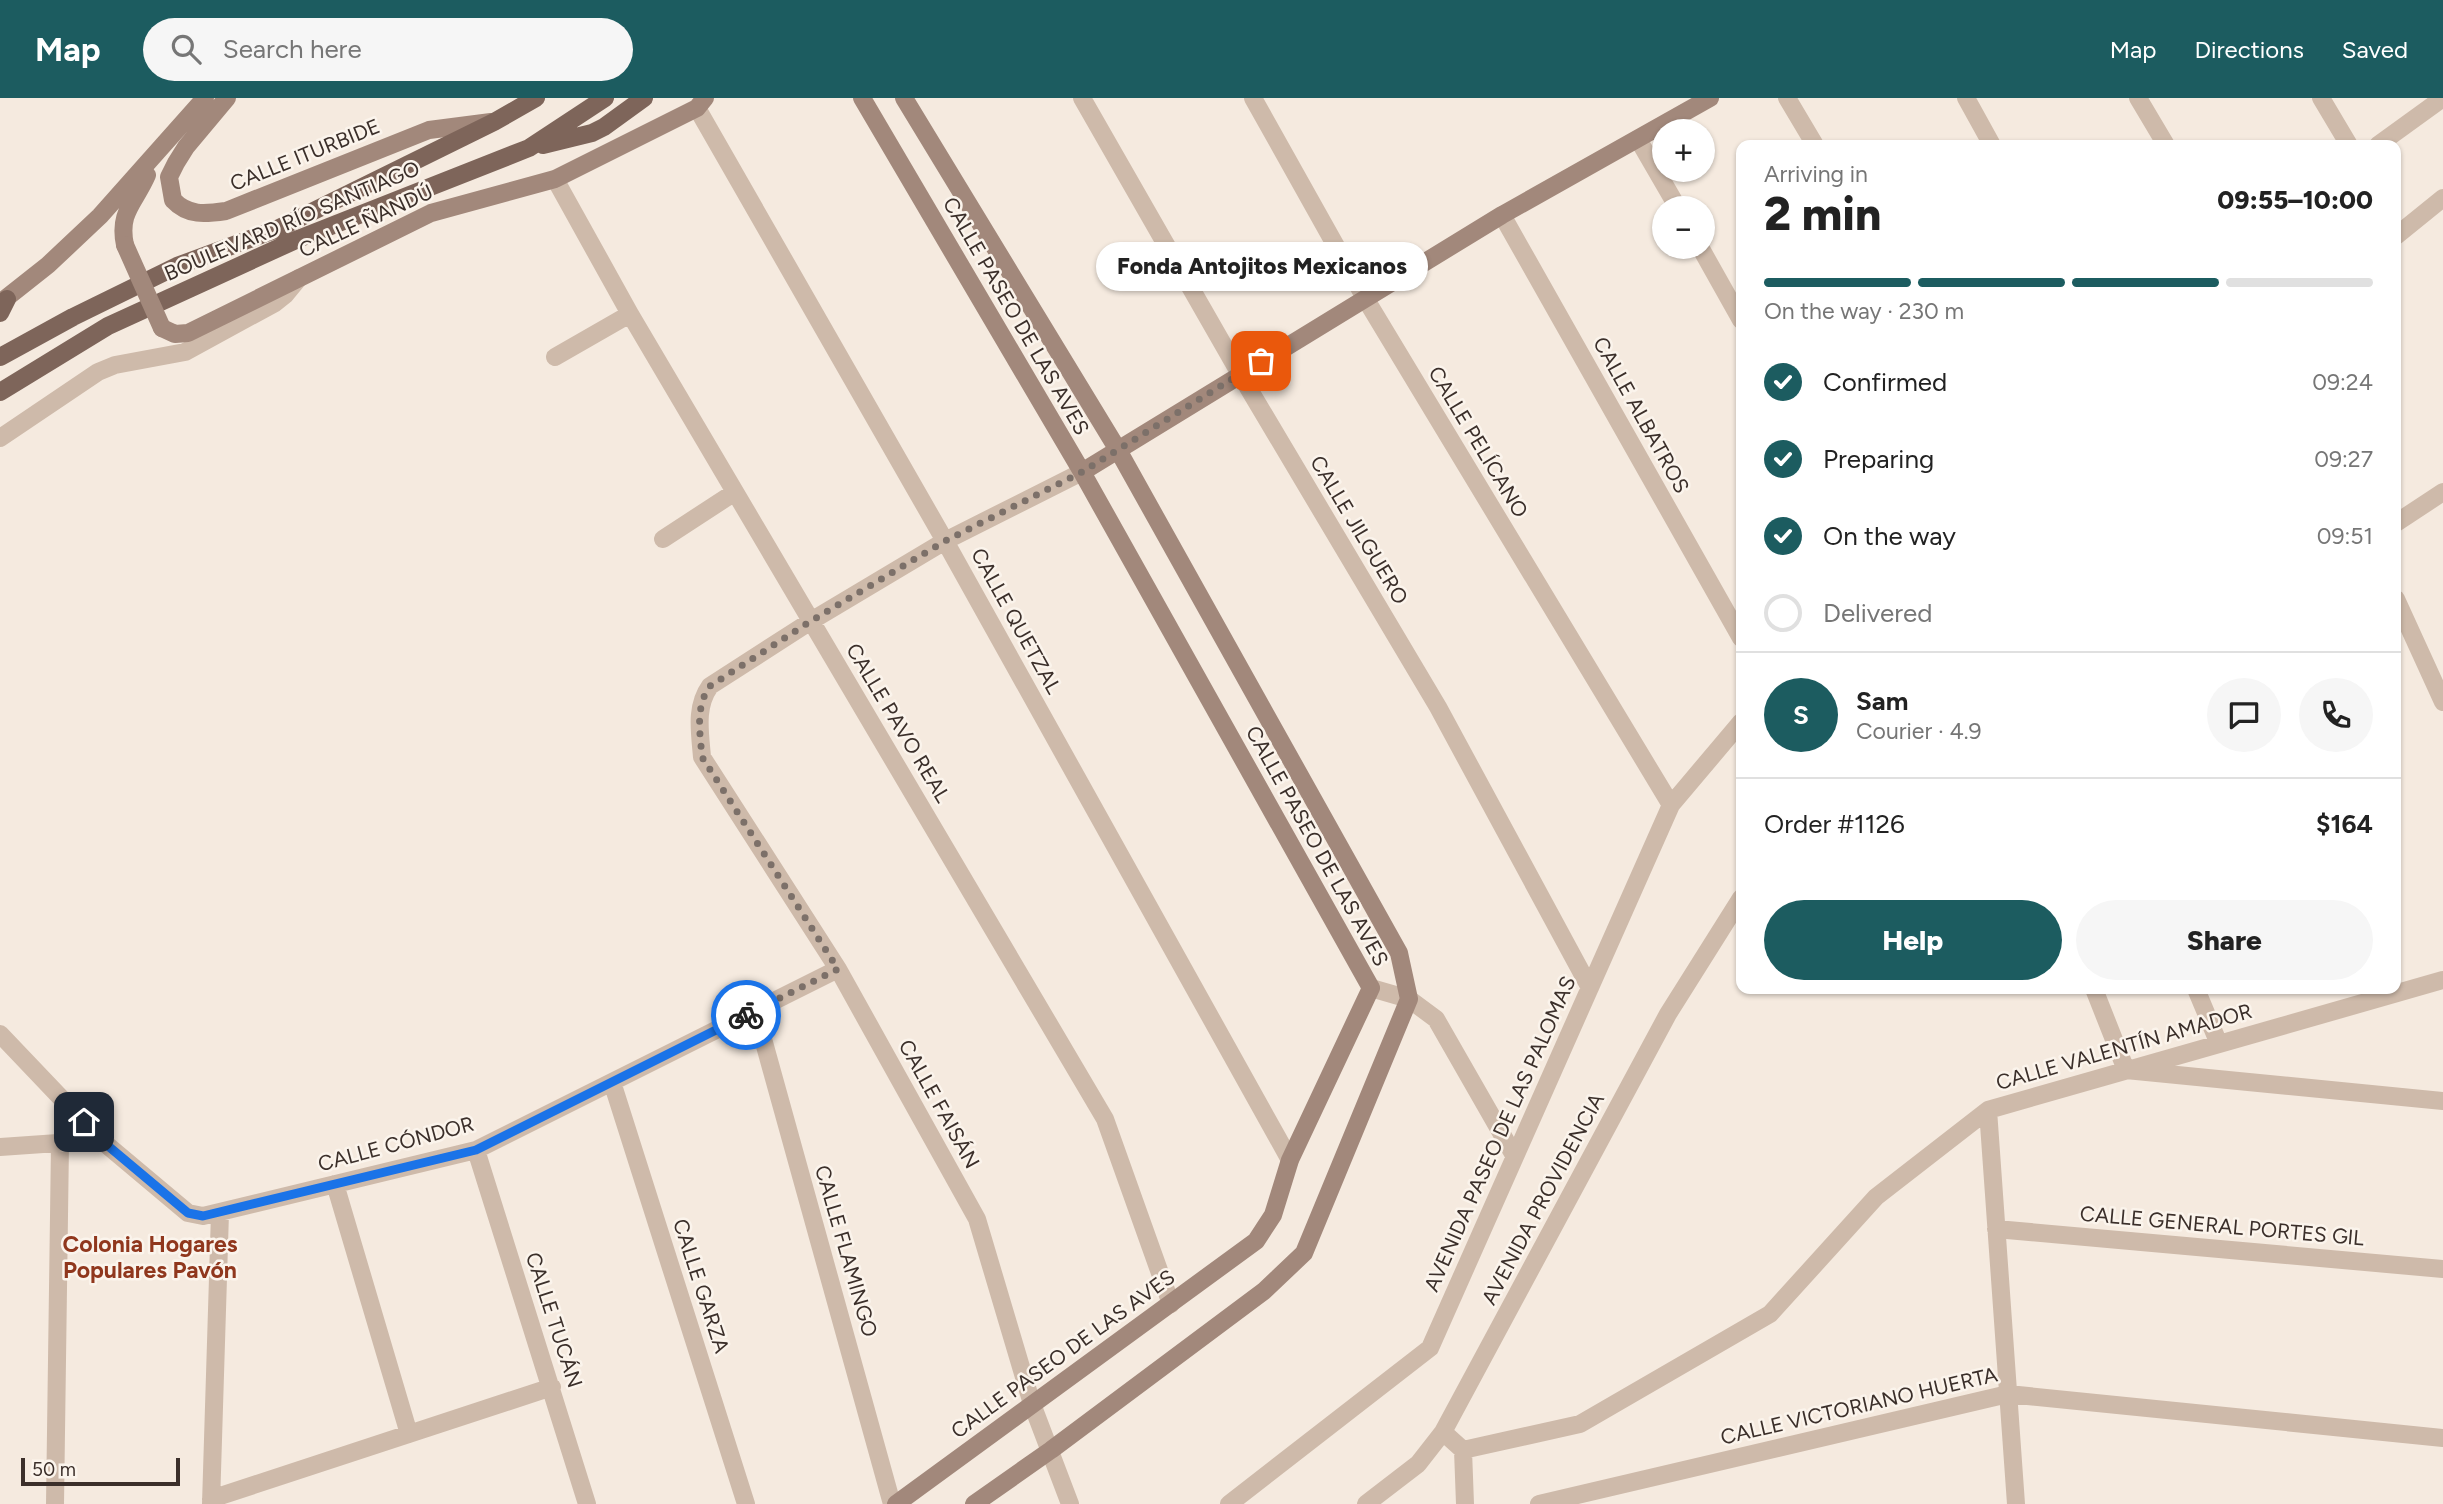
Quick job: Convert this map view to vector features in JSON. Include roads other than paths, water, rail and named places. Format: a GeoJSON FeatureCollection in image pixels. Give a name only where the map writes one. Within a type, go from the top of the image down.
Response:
{"type":"FeatureCollection","features":[{"type":"Feature","properties":{"kind":"main road","name":"BOULEVARD RÍO SANTIAGO"},"geometry":{"type":"LineString","coordinates":[[0,357],[73,317],[177,266],[277,229],[494,122],[536,98]]}},
{"type":"Feature","properties":{"kind":"main road","name":"BOULEVARD RÍO SANTIAGO"},"geometry":{"type":"LineString","coordinates":[[0,392],[108,326],[298,239],[529,148],[605,98]]}},
{"type":"Feature","properties":{"kind":"main road"},"geometry":{"type":"LineString","coordinates":[[529,148],[592,133],[644,98]]}},
{"type":"Feature","properties":{"kind":"street"},"geometry":{"type":"LineString","coordinates":[[2,301],[48,265],[100,216],[205,98]]}},
{"type":"Feature","properties":{"kind":"street","name":"CALLE ITURBIDE"},"geometry":{"type":"LineString","coordinates":[[227,98],[186,147],[169,177],[173,200],[188,211],[211,213],[245,205],[368,152],[429,130],[494,122]]}},
{"type":"Feature","properties":{"kind":"street","name":"CALLE PASEO DE LAS AVES"},"geometry":{"type":"LineString","coordinates":[[862,98],[1082,472],[1371,988],[1290,1160],[1273,1215],[1256,1241],[894,1504]]}},
{"type":"Feature","properties":{"kind":"street","name":"CALLE PASEO DE LAS AVES"},"geometry":{"type":"LineString","coordinates":[[904,98],[1118,450],[1399,953],[1409,999]]}},
{"type":"Feature","properties":{"kind":"street","name":"CALLE JILGUERO"},"geometry":{"type":"LineString","coordinates":[[1082,98],[1240,374],[1438,707],[1590,988]]}},
{"type":"Feature","properties":{"kind":"street","name":"CALLE PELÍCANO"},"geometry":{"type":"LineString","coordinates":[[1253,98],[1365,298],[1671,805]]}},
{"type":"Feature","properties":{"kind":"street"},"geometry":{"type":"LineString","coordinates":[[811,621],[945,541],[1082,472],[1502,215],[1710,98]]}},
{"type":"Feature","properties":{"kind":"street"},"geometry":{"type":"LineString","coordinates":[[1787,98],[1812,140]]}},
{"type":"Feature","properties":{"kind":"street"},"geometry":{"type":"LineString","coordinates":[[1966,98],[1989,140]]}},
{"type":"Feature","properties":{"kind":"street"},"geometry":{"type":"LineString","coordinates":[[2138,98],[2163,140]]}},
{"type":"Feature","properties":{"kind":"street"},"geometry":{"type":"LineString","coordinates":[[2320,98],[2346,140]]}},
{"type":"Feature","properties":{"kind":"street"},"geometry":{"type":"LineString","coordinates":[[2385,140],[2443,98]]}},
{"type":"Feature","properties":{"kind":"street","name":"CALLE ÑANDÚ"},"geometry":{"type":"LineString","coordinates":[[155,156],[124,216],[122,229],[125,245],[162,328],[175,334],[188,332],[431,213],[555,179],[701,103]]}},
{"type":"Feature","properties":{"kind":"street","name":"CALLE QUETZAL"},"geometry":{"type":"LineString","coordinates":[[701,103],[1290,1160]]}},
{"type":"Feature","properties":{"kind":"street"},"geometry":{"type":"LineString","coordinates":[[172,134],[186,147]]}},
{"type":"Feature","properties":{"kind":"street"},"geometry":{"type":"LineString","coordinates":[[1638,139],[1671,196]]}},
{"type":"Feature","properties":{"kind":"street","name":"CALLE PAVO REAL"},"geometry":{"type":"LineString","coordinates":[[555,179],[630,314],[1105,1119],[1171,1304]]}},
{"type":"Feature","properties":{"kind":"street"},"geometry":{"type":"LineString","coordinates":[[2401,232],[2443,198]]}},
{"type":"Feature","properties":{"kind":"street","name":"CALLE ALBATROS"},"geometry":{"type":"LineString","coordinates":[[1502,215],[1736,629]]}},
{"type":"Feature","properties":{"kind":"street"},"geometry":{"type":"LineString","coordinates":[[1707,259],[1736,311]]}},
{"type":"Feature","properties":{"kind":"street"},"geometry":{"type":"LineString","coordinates":[[0,438],[98,372],[115,365],[185,352],[275,303],[299,278]]}},
{"type":"Feature","properties":{"kind":"street"},"geometry":{"type":"LineString","coordinates":[[555,356],[630,314]]}},
{"type":"Feature","properties":{"kind":"street"},"geometry":{"type":"LineString","coordinates":[[663,539],[735,492]]}},
{"type":"Feature","properties":{"kind":"street"},"geometry":{"type":"LineString","coordinates":[[2401,520],[2443,492]]}},
{"type":"Feature","properties":{"kind":"street"},"geometry":{"type":"LineString","coordinates":[[2401,610],[2443,702]]}},
{"type":"Feature","properties":{"kind":"street","name":"CALLE FAISÁN"},"geometry":{"type":"LineString","coordinates":[[811,621],[710,686],[703,695],[699,715],[702,757],[838,969],[977,1219],[1032,1404],[1070,1504]]}},
{"type":"Feature","properties":{"kind":"street","name":"AVENIDA PASEO DE LAS PALOMAS"},"geometry":{"type":"LineString","coordinates":[[1229,1504],[1430,1348],[1671,805],[1736,728]]}},
{"type":"Feature","properties":{"kind":"street","name":"AVENIDA PROVIDENCIA"},"geometry":{"type":"LineString","coordinates":[[1366,1504],[1418,1464],[1443,1432],[1668,1014],[1736,906]]}},
{"type":"Feature","properties":{"kind":"street","name":"CALLE CÓNDOR"},"geometry":{"type":"LineString","coordinates":[[0,1034],[101,1140],[188,1213],[203,1216],[476,1150],[838,969]]}},
{"type":"Feature","properties":{"kind":"street","name":"CALLE VALENTÍN AMADOR"},"geometry":{"type":"LineString","coordinates":[[2401,992],[2443,980]]}},
{"type":"Feature","properties":{"kind":"street"},"geometry":{"type":"LineString","coordinates":[[1371,988],[1409,999],[1436,1018],[1516,1157]]}},
{"type":"Feature","properties":{"kind":"street"},"geometry":{"type":"LineString","coordinates":[[2096,994],[2126,1070],[2443,1101]]}},
{"type":"Feature","properties":{"kind":"street"},"geometry":{"type":"LineString","coordinates":[[2198,994],[2219,1044]]}},
{"type":"Feature","properties":{"kind":"street","name":"CALLE VALENTÍN AMADOR"},"geometry":{"type":"LineString","coordinates":[[1463,1450],[1580,1424],[1770,1314],[1876,1197],[1988,1110],[2394,994]]}},
{"type":"Feature","properties":{"kind":"street"},"geometry":{"type":"LineString","coordinates":[[974,1504],[1264,1291],[1304,1253],[1409,999]]}},
{"type":"Feature","properties":{"kind":"street","name":"CALLE FLAMINGO"},"geometry":{"type":"LineString","coordinates":[[755,1010],[894,1504]]}},
{"type":"Feature","properties":{"kind":"street","name":"CALLE GARZA"},"geometry":{"type":"LineString","coordinates":[[612,1082],[746,1504]]}},
{"type":"Feature","properties":{"kind":"street"},"geometry":{"type":"LineString","coordinates":[[1988,1110],[2016,1504]]}},
{"type":"Feature","properties":{"kind":"street"},"geometry":{"type":"LineString","coordinates":[[0,1147],[101,1140]]}},
{"type":"Feature","properties":{"kind":"street"},"geometry":{"type":"LineString","coordinates":[[55,1504],[60,1144]]}},
{"type":"Feature","properties":{"kind":"street","name":"CALLE TUCÁN"},"geometry":{"type":"LineString","coordinates":[[476,1150],[587,1504]]}},
{"type":"Feature","properties":{"kind":"street"},"geometry":{"type":"LineString","coordinates":[[335,1184],[409,1434]]}},
{"type":"Feature","properties":{"kind":"street"},"geometry":{"type":"LineString","coordinates":[[220,1213],[211,1501],[552,1387]]}},
{"type":"Feature","properties":{"kind":"street","name":"CALLE GENERAL PORTES GIL"},"geometry":{"type":"LineString","coordinates":[[1996,1229],[2443,1269]]}},
{"type":"Feature","properties":{"kind":"street","name":"CALLE VICTORIANO HUERTA"},"geometry":{"type":"LineString","coordinates":[[1539,1504],[2008,1394],[2443,1438]]}},
{"type":"Feature","properties":{"kind":"street"},"geometry":{"type":"LineString","coordinates":[[1443,1432],[1463,1450],[1465,1504]]}},
{"type":"Feature","properties":{"kind":"place","name":"Fonda Antojitos Mexicanos"},"geometry":{"type":"Point","coordinates":[1261,361]}},
{"type":"Feature","properties":{"kind":"district","name":"Colonia Hogares Populares Pavón"},"geometry":{"type":"Point","coordinates":[150,1257]}}]}
